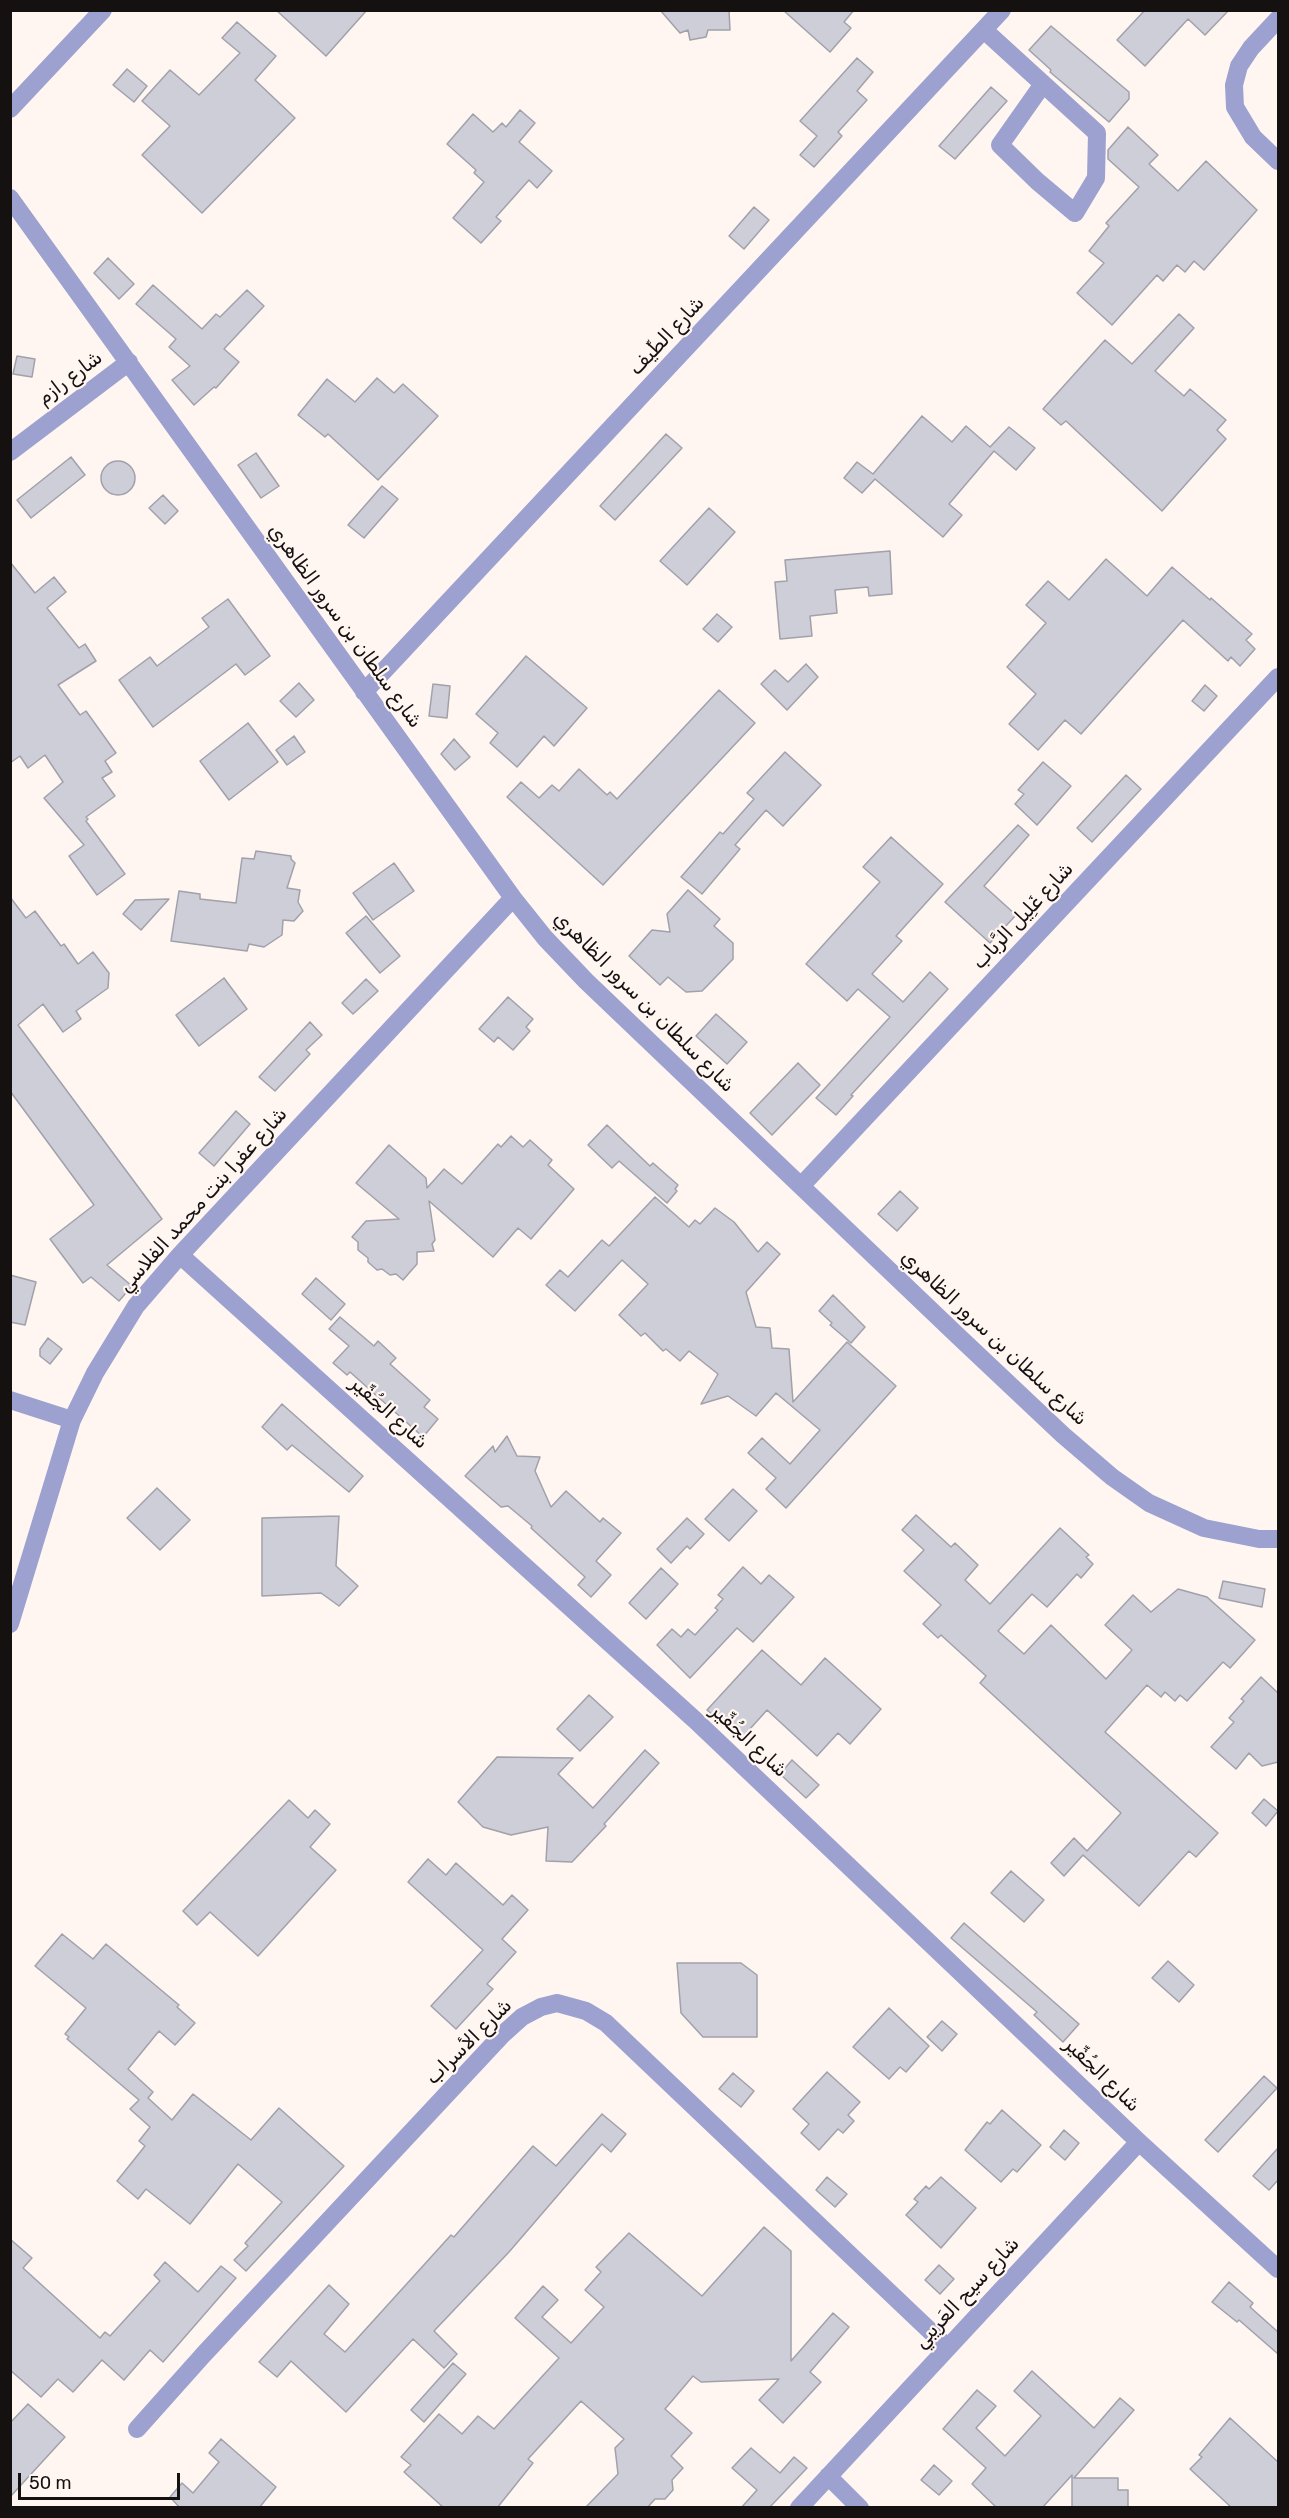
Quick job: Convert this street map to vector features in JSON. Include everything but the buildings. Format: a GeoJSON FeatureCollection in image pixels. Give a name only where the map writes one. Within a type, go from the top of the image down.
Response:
{"type":"FeatureCollection","features":[{"type":"Feature","properties":{"kind":"street"},"geometry":{"type":"LineString","coordinates":[[10,109],[103,10]]}},
{"type":"Feature","properties":{"kind":"street","name":"شارع الطِّيف"},"geometry":{"type":"LineString","coordinates":[[364,692],[1002,10]]}},
{"type":"Feature","properties":{"kind":"street"},"geometry":{"type":"LineString","coordinates":[[1278,18],[1251,48],[1239,66],[1234,85],[1235,108],[1253,137],[1278,160]]}},
{"type":"Feature","properties":{"kind":"street"},"geometry":{"type":"LineString","coordinates":[[984,30],[1097,133],[1096,178],[1075,213],[1000,146],[1043,84]]}},
{"type":"Feature","properties":{"kind":"street","name":"شارع سلطان بن سرور الظاهري"},"geometry":{"type":"LineString","coordinates":[[10,198],[364,692],[544,938],[586,981],[1063,1436],[1112,1477],[1149,1503],[1204,1528],[1259,1539],[1278,1539]]}},
{"type":"Feature","properties":{"kind":"street","name":"شارع رازم"},"geometry":{"type":"LineString","coordinates":[[10,452],[129,362]]}},
{"type":"Feature","properties":{"kind":"street","name":"شارع غَلِيل الرَّباب"},"geometry":{"type":"LineString","coordinates":[[801,1186],[1278,677]]}},
{"type":"Feature","properties":{"kind":"street","name":"شارع عفرا بنت محمد الفلاسي"},"geometry":{"type":"LineString","coordinates":[[10,1623],[72,1420],[95,1372],[136,1306],[180,1254],[513,898]]}},
{"type":"Feature","properties":{"kind":"street","name":"شارع الجُفِّير"},"geometry":{"type":"LineString","coordinates":[[180,1254],[695,1720],[1139,2142],[1278,2269]]}},
{"type":"Feature","properties":{"kind":"street"},"geometry":{"type":"LineString","coordinates":[[10,1400],[72,1420]]}},
{"type":"Feature","properties":{"kind":"street","name":"شارع الأسراب"},"geometry":{"type":"LineString","coordinates":[[136,2429],[502,2036],[522,2017],[541,2007],[557,2003],[586,2011],[606,2023],[947,2347]]}},
{"type":"Feature","properties":{"kind":"street","name":"شارع سيح العَريبي"},"geometry":{"type":"LineString","coordinates":[[800,2508],[1139,2142]]}},
{"type":"Feature","properties":{"kind":"street"},"geometry":{"type":"LineString","coordinates":[[828,2476],[860,2508]]}}]}
